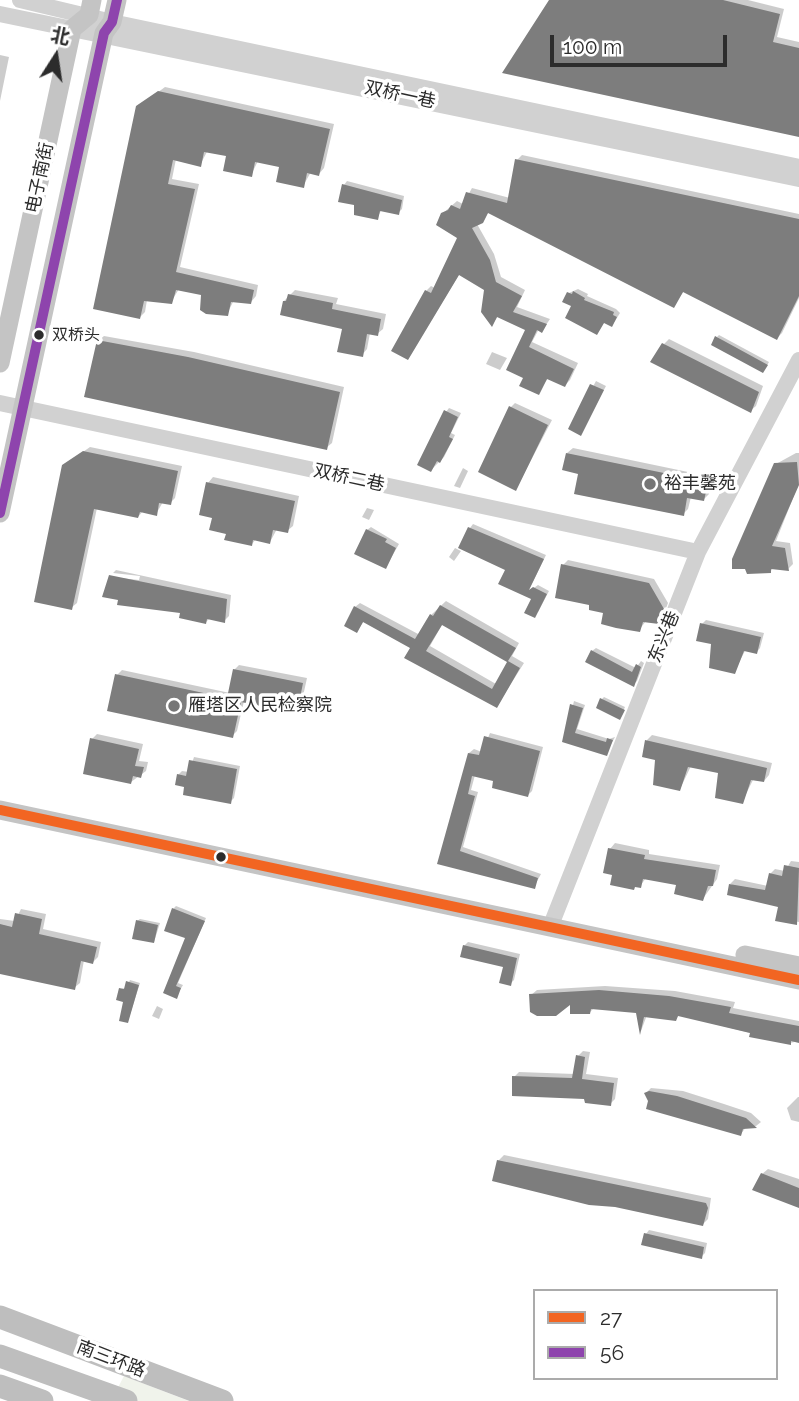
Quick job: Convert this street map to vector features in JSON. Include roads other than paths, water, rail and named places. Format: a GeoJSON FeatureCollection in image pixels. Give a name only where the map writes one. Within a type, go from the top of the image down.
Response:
{"type":"FeatureCollection","features":[{"type":"Feature","properties":{"kind":"highway","name":"南三环路"},"geometry":{"type":"LineString","coordinates":[[0,1317],[222,1401]]}},
{"type":"Feature","properties":{"kind":"highway"},"geometry":{"type":"LineString","coordinates":[[0,1356],[126,1401]]}},
{"type":"Feature","properties":{"kind":"highway"},"geometry":{"type":"LineString","coordinates":[[0,1385],[42,1401]]}},
{"type":"Feature","properties":{"kind":"main road","name":"电子南街"},"geometry":{"type":"LineString","coordinates":[[0,513],[108,28],[117,0]]}},
{"type":"Feature","properties":{"kind":"main road"},"geometry":{"type":"LineString","coordinates":[[72,29],[91,7]]}},
{"type":"Feature","properties":{"kind":"main road","name":"电子南街"},"geometry":{"type":"LineString","coordinates":[[0,363],[72,29]]}},
{"type":"Feature","properties":{"kind":"main road"},"geometry":{"type":"LineString","coordinates":[[0,797],[552,920],[799,980]]}},
{"type":"Feature","properties":{"kind":"main road"},"geometry":{"type":"LineString","coordinates":[[0,810],[552,920],[799,966]]}},
{"type":"Feature","properties":{"kind":"street","name":"双桥一巷"},"geometry":{"type":"LineString","coordinates":[[20,0],[91,7],[108,28],[799,179]]}},
{"type":"Feature","properties":{"kind":"street","name":"双桥一巷"},"geometry":{"type":"LineString","coordinates":[[0,14],[72,29],[108,28],[799,167]]}},
{"type":"Feature","properties":{"kind":"street","name":"东兴巷"},"geometry":{"type":"LineString","coordinates":[[552,920],[698,552],[799,360]]}},
{"type":"Feature","properties":{"kind":"street","name":"双桥二巷"},"geometry":{"type":"LineString","coordinates":[[0,403],[698,552]]}},
{"type":"Feature","properties":{"kind":"place","name":"双桥头"},"geometry":{"type":"Point","coordinates":[39,335]}},
{"type":"Feature","properties":{"kind":"place","name":"裕丰馨苑"},"geometry":{"type":"Point","coordinates":[650,484]}},
{"type":"Feature","properties":{"kind":"place","name":"雁塔区人民检察院"},"geometry":{"type":"Point","coordinates":[174,706]}}]}
